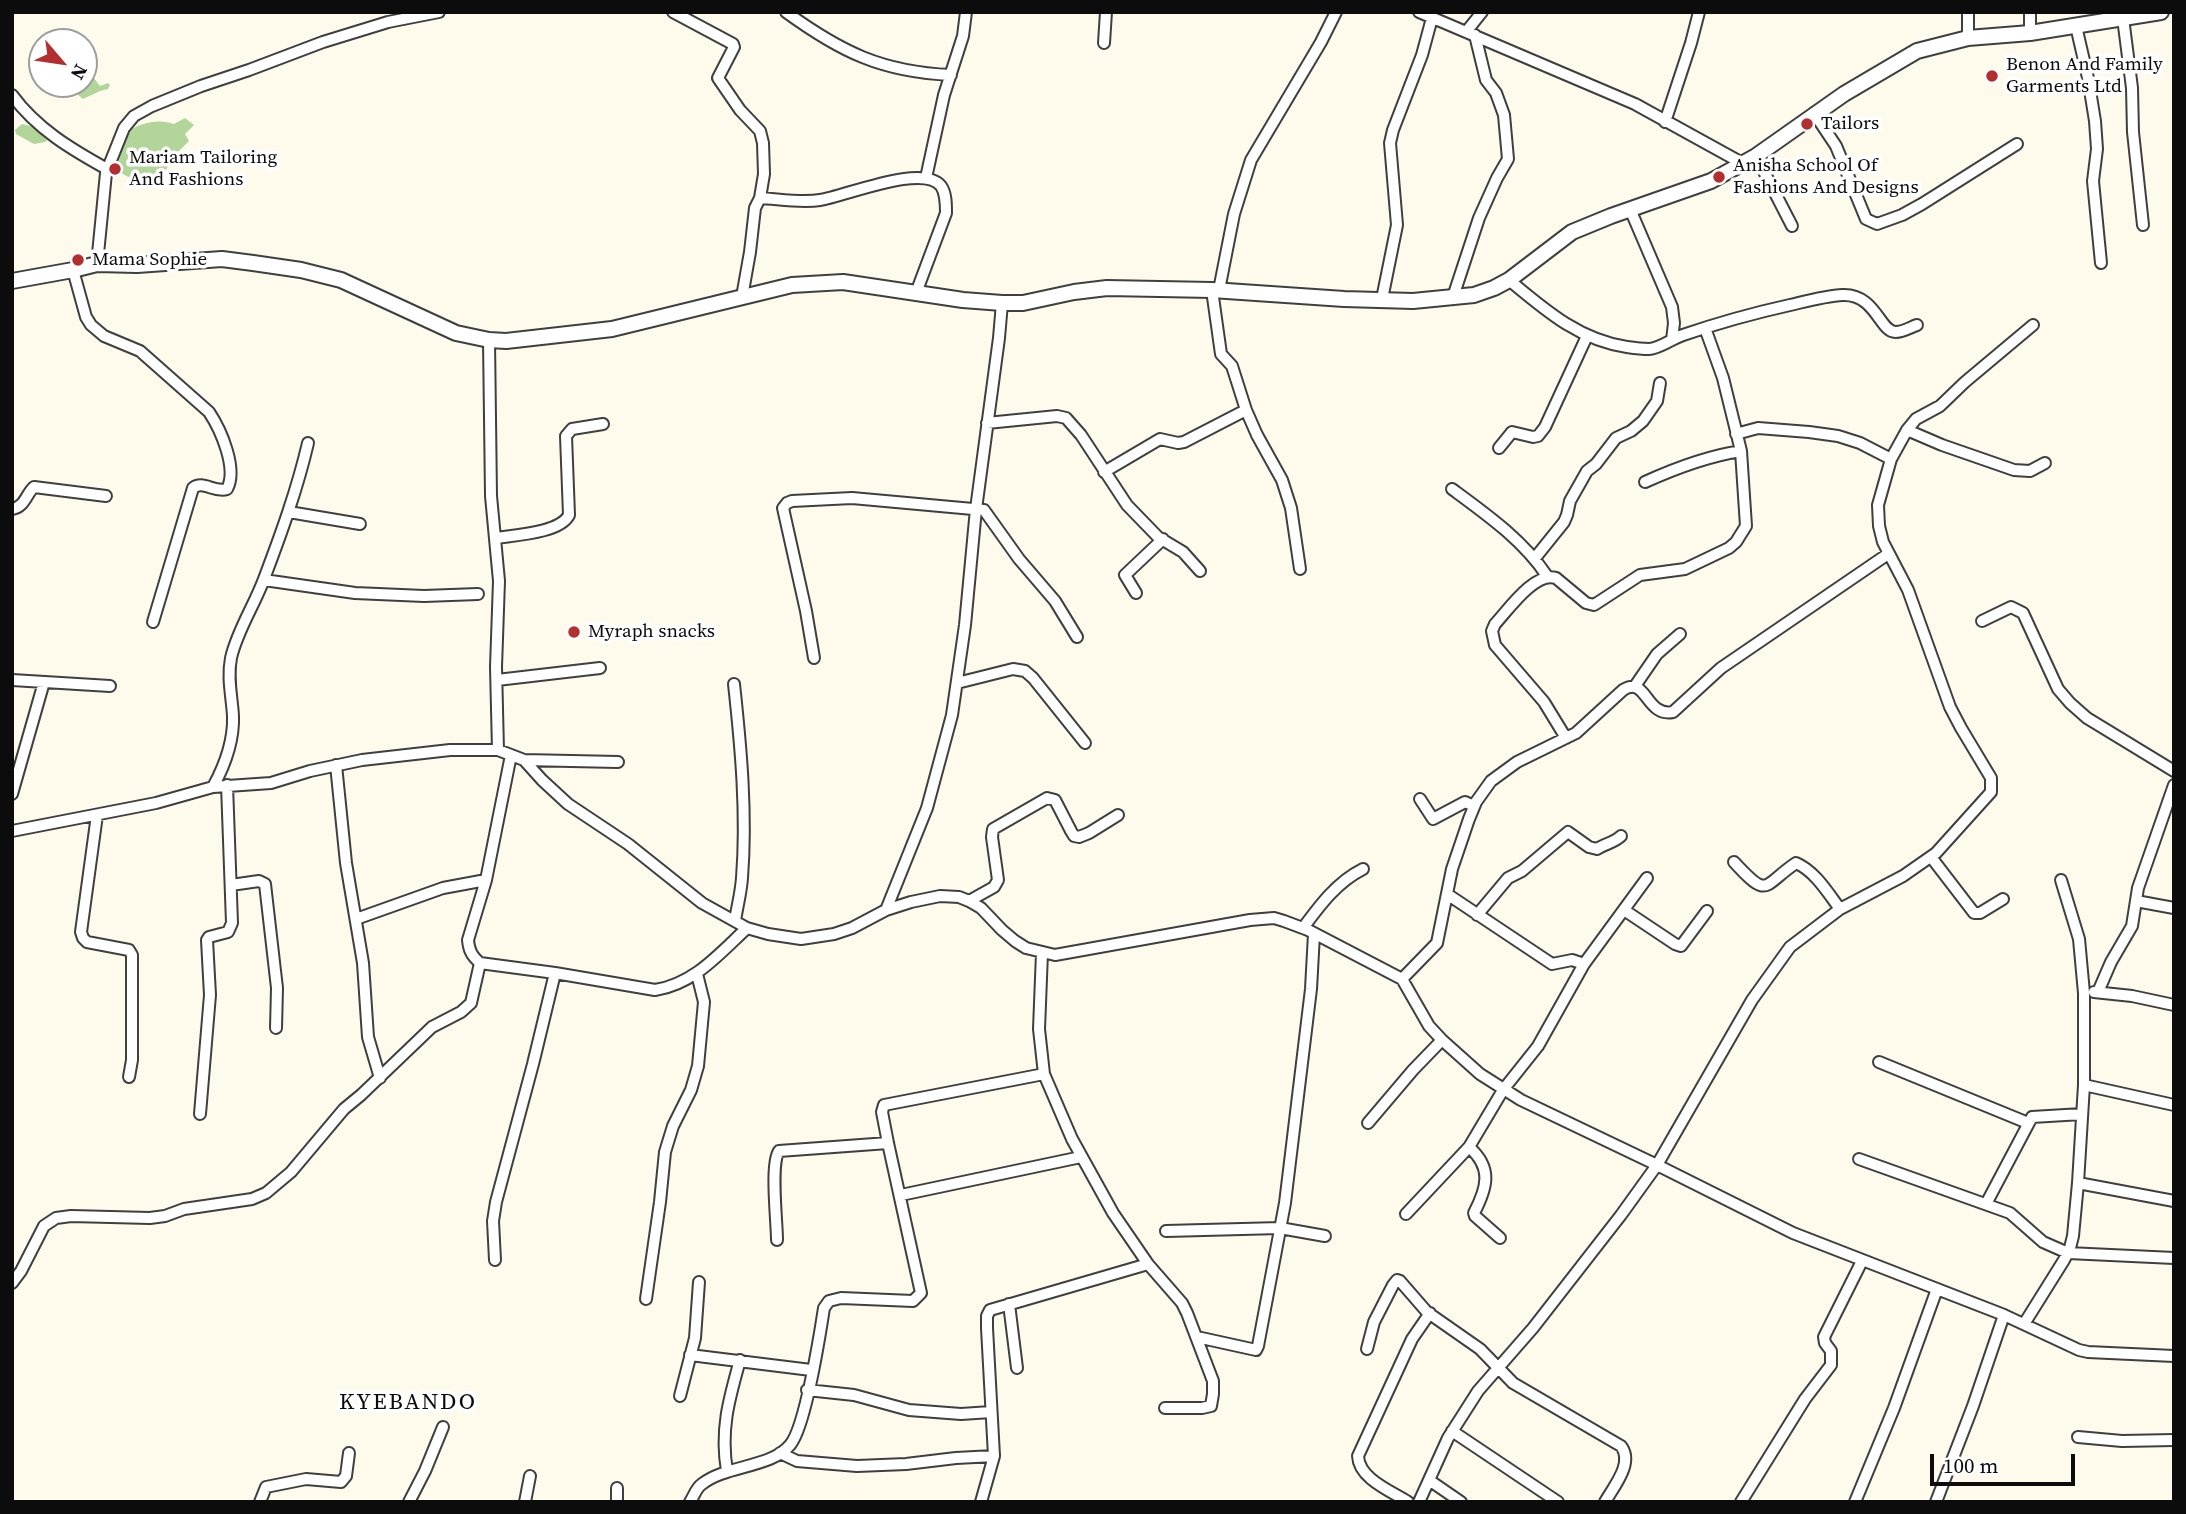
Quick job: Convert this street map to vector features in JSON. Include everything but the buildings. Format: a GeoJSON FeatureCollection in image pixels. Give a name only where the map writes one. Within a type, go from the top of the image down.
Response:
{"type":"FeatureCollection","features":[{"type":"Feature","properties":{"kind":"street"},"geometry":{"type":"LineString","coordinates":[[97,264],[107,169],[124,128],[134,116],[201,86],[323,42],[388,22],[439,12]]}},
{"type":"Feature","properties":{"kind":"street"},"geometry":{"type":"LineString","coordinates":[[673,12],[733,44],[734,47],[718,78],[760,131],[764,158],[760,198],[755,208],[742,297]]}},
{"type":"Feature","properties":{"kind":"street"},"geometry":{"type":"LineString","coordinates":[[786,12],[841,49],[877,63],[918,74],[951,75]]}},
{"type":"Feature","properties":{"kind":"street"},"geometry":{"type":"LineString","coordinates":[[926,178],[944,95],[963,36],[965,12]]}},
{"type":"Feature","properties":{"kind":"street"},"geometry":{"type":"LineString","coordinates":[[1104,43],[1106,12]]}},
{"type":"Feature","properties":{"kind":"street"},"geometry":{"type":"LineString","coordinates":[[1300,569],[1291,508],[1282,480],[1257,435],[1232,366],[1221,354],[1216,290],[1234,214],[1251,160],[1336,12]]}},
{"type":"Feature","properties":{"kind":"street"},"geometry":{"type":"LineString","coordinates":[[1419,12],[1635,104],[1665,122],[1749,159],[1792,226]]}},
{"type":"Feature","properties":{"kind":"street"},"geometry":{"type":"LineString","coordinates":[[1453,297],[1479,218],[1508,159],[1504,115],[1496,93],[1486,80],[1471,34],[1482,12]]}},
{"type":"Feature","properties":{"kind":"street"},"geometry":{"type":"LineString","coordinates":[[1665,122],[1699,12]]}},
{"type":"Feature","properties":{"kind":"street"},"geometry":{"type":"LineString","coordinates":[[1968,12],[1968,38]]}},
{"type":"Feature","properties":{"kind":"street"},"geometry":{"type":"LineString","coordinates":[[2030,12],[2030,33]]}},
{"type":"Feature","properties":{"kind":"street"},"geometry":{"type":"LineString","coordinates":[[12,281],[97,264],[137,265],[222,259],[301,270],[359,287],[456,333],[489,340],[520,340],[612,329],[792,285],[843,282],[1002,303],[1023,303],[1107,288],[1216,290],[1413,301],[1474,295],[1509,280],[1572,232],[1711,181],[1749,159],[1814,113],[1917,51],[1968,38],[2030,33],[2161,12]]}},
{"type":"Feature","properties":{"kind":"street"},"geometry":{"type":"LineString","coordinates":[[1382,299],[1397,225],[1390,143],[1422,55],[1432,18]]}},
{"type":"Feature","properties":{"kind":"street"},"geometry":{"type":"LineString","coordinates":[[2123,18],[2132,88],[2133,132],[2143,225]]}},
{"type":"Feature","properties":{"kind":"street"},"geometry":{"type":"LineString","coordinates":[[2076,26],[2096,130],[2097,158],[2092,181],[2101,263]]}},
{"type":"Feature","properties":{"kind":"street"},"geometry":{"type":"LineString","coordinates":[[12,95],[27,115],[44,130],[107,169]]}},
{"type":"Feature","properties":{"kind":"street"},"geometry":{"type":"LineString","coordinates":[[1814,113],[1836,146],[1866,219],[1877,224],[1922,204],[2017,144]]}},
{"type":"Feature","properties":{"kind":"street"},"geometry":{"type":"LineString","coordinates":[[760,198],[818,201],[914,177],[934,180],[942,187],[946,213],[916,293]]}},
{"type":"Feature","properties":{"kind":"street"},"geometry":{"type":"LineString","coordinates":[[1630,209],[1672,307],[1672,340]]}},
{"type":"Feature","properties":{"kind":"street"},"geometry":{"type":"LineString","coordinates":[[73,270],[86,317],[91,325],[104,336],[140,351],[209,412],[231,465],[227,489],[216,490],[201,485],[192,488],[153,622]]}},
{"type":"Feature","properties":{"kind":"street"},"geometry":{"type":"LineString","coordinates":[[1509,280],[1564,324],[1587,336],[1615,345],[1645,349],[1656,348],[1705,328],[1759,312],[1841,295],[1860,298],[1869,303],[1885,327],[1892,331],[1917,325]]}},
{"type":"Feature","properties":{"kind":"street"},"geometry":{"type":"LineString","coordinates":[[886,910],[927,808],[952,715],[1002,303]]}},
{"type":"Feature","properties":{"kind":"street"},"geometry":{"type":"LineString","coordinates":[[1419,1502],[1452,1431],[1478,1391],[1533,1328],[1622,1215],[1657,1165],[1741,1019],[1790,947],[1840,909],[1902,876],[1931,857],[1991,792],[1991,778],[1951,707],[1908,590],[1888,554],[1879,526],[1878,505],[1891,458],[1916,419],[1940,406],[2033,325]]}},
{"type":"Feature","properties":{"kind":"street"},"geometry":{"type":"LineString","coordinates":[[1452,489],[1487,514],[1535,558],[1547,576],[1556,578],[1586,603],[1594,605],[1640,575],[1685,569],[1729,548],[1742,536],[1746,526],[1741,451],[1723,378],[1705,328]]}},
{"type":"Feature","properties":{"kind":"street"},"geometry":{"type":"LineString","coordinates":[[1499,447],[1512,432],[1533,437],[1541,433],[1587,336]]}},
{"type":"Feature","properties":{"kind":"street"},"geometry":{"type":"LineString","coordinates":[[489,340],[491,496],[499,581],[496,680],[498,750]]}},
{"type":"Feature","properties":{"kind":"street"},"geometry":{"type":"LineString","coordinates":[[1535,558],[1564,522],[1570,501],[1587,471],[1616,438],[1643,421],[1657,401],[1660,383]]}},
{"type":"Feature","properties":{"kind":"street"},"geometry":{"type":"LineString","coordinates":[[1104,472],[1160,439],[1184,442],[1247,410]]}},
{"type":"Feature","properties":{"kind":"street"},"geometry":{"type":"LineString","coordinates":[[987,423],[1063,416],[1081,435],[1127,505],[1144,524],[1183,552],[1200,571]]}},
{"type":"Feature","properties":{"kind":"street"},"geometry":{"type":"LineString","coordinates":[[496,538],[556,527],[567,519],[566,436],[572,429],[603,424]]}},
{"type":"Feature","properties":{"kind":"street"},"geometry":{"type":"LineString","coordinates":[[1736,434],[1758,428],[1838,436],[1891,458]]}},
{"type":"Feature","properties":{"kind":"street"},"geometry":{"type":"LineString","coordinates":[[1907,430],[2014,470],[2030,471],[2045,463]]}},
{"type":"Feature","properties":{"kind":"street"},"geometry":{"type":"LineString","coordinates":[[213,787],[225,763],[231,739],[233,718],[229,674],[232,658],[289,512],[308,443]]}},
{"type":"Feature","properties":{"kind":"street"},"geometry":{"type":"LineString","coordinates":[[1645,482],[1724,453],[1741,451]]}},
{"type":"Feature","properties":{"kind":"street"},"geometry":{"type":"LineString","coordinates":[[12,509],[23,504],[34,486],[106,496]]}},
{"type":"Feature","properties":{"kind":"street"},"geometry":{"type":"LineString","coordinates":[[814,658],[783,508],[787,503],[852,498],[986,511],[1019,559],[1055,601],[1076,637]]}},
{"type":"Feature","properties":{"kind":"street"},"geometry":{"type":"LineString","coordinates":[[289,512],[360,524]]}},
{"type":"Feature","properties":{"kind":"street"},"geometry":{"type":"LineString","coordinates":[[1136,593],[1125,575],[1163,539]]}},
{"type":"Feature","properties":{"kind":"street"},"geometry":{"type":"LineString","coordinates":[[1635,686],[1639,687],[1658,711],[1665,714],[1673,712],[1721,668],[1888,554]]}},
{"type":"Feature","properties":{"kind":"street"},"geometry":{"type":"LineString","coordinates":[[1547,576],[1529,587],[1494,624],[1492,638],[1544,702],[1566,738]]}},
{"type":"Feature","properties":{"kind":"street"},"geometry":{"type":"LineString","coordinates":[[264,580],[355,593],[424,596],[478,594]]}},
{"type":"Feature","properties":{"kind":"street"},"geometry":{"type":"LineString","coordinates":[[1982,621],[2011,607],[2023,613],[2058,689],[2070,703],[2123,742],[2173,771]]}},
{"type":"Feature","properties":{"kind":"street"},"geometry":{"type":"LineString","coordinates":[[1402,979],[1434,948],[1452,869],[1474,806],[1491,781],[1517,762],[1576,733],[1623,690],[1635,686],[1657,654],[1680,634]]}},
{"type":"Feature","properties":{"kind":"street"},"geometry":{"type":"LineString","coordinates":[[496,680],[600,668]]}},
{"type":"Feature","properties":{"kind":"street"},"geometry":{"type":"LineString","coordinates":[[957,683],[1013,668],[1025,671],[1085,743]]}},
{"type":"Feature","properties":{"kind":"street"},"geometry":{"type":"LineString","coordinates":[[12,680],[110,685]]}},
{"type":"Feature","properties":{"kind":"street"},"geometry":{"type":"LineString","coordinates":[[12,794],[44,682]]}},
{"type":"Feature","properties":{"kind":"street"},"geometry":{"type":"LineString","coordinates":[[734,684],[742,754],[743,796],[742,879],[735,921]]}},
{"type":"Feature","properties":{"kind":"street"},"geometry":{"type":"LineString","coordinates":[[12,831],[156,803],[213,787],[271,783],[362,760],[450,750],[498,750],[524,760],[618,762]]}},
{"type":"Feature","properties":{"kind":"street"},"geometry":{"type":"LineString","coordinates":[[511,755],[486,880],[468,940],[473,957],[480,963],[655,990],[697,974],[747,929]]}},
{"type":"Feature","properties":{"kind":"street"},"geometry":{"type":"LineString","coordinates":[[524,760],[568,804],[654,864],[702,903],[747,929],[801,940],[814,938],[852,928],[886,910],[940,896],[959,897],[970,901],[1015,941],[1055,956],[1262,919],[1274,918],[1303,928],[1402,979],[1429,1026],[1465,1062],[1503,1090],[1772,1223],[1862,1261],[2004,1315],[2070,1347],[2088,1352],[2174,1356]]}},
{"type":"Feature","properties":{"kind":"street"},"geometry":{"type":"LineString","coordinates":[[336,765],[346,863],[363,963],[368,1037],[380,1078]]}},
{"type":"Feature","properties":{"kind":"street"},"geometry":{"type":"LineString","coordinates":[[200,1114],[210,995],[207,940],[231,929],[227,785]]}},
{"type":"Feature","properties":{"kind":"street"},"geometry":{"type":"LineString","coordinates":[[2098,992],[2111,962],[2132,926],[2138,888],[2174,785]]}},
{"type":"Feature","properties":{"kind":"street"},"geometry":{"type":"LineString","coordinates":[[970,901],[994,887],[998,880],[993,829],[1035,804],[1048,798],[1055,800],[1074,836],[1079,837],[1118,815]]}},
{"type":"Feature","properties":{"kind":"street"},"geometry":{"type":"LineString","coordinates":[[1420,799],[1433,818],[1465,802],[1474,806]]}},
{"type":"Feature","properties":{"kind":"street"},"geometry":{"type":"LineString","coordinates":[[97,815],[81,932],[87,943],[129,950],[132,955],[132,1060],[129,1077]]}},
{"type":"Feature","properties":{"kind":"street"},"geometry":{"type":"LineString","coordinates":[[1477,915],[1508,878],[1522,871],[1568,832],[1589,847],[1597,849],[1621,836]]}},
{"type":"Feature","properties":{"kind":"street"},"geometry":{"type":"LineString","coordinates":[[1931,857],[1974,913],[1980,913],[2003,899]]}},
{"type":"Feature","properties":{"kind":"street"},"geometry":{"type":"LineString","coordinates":[[1734,862],[1751,881],[1765,886],[1772,884],[1796,863],[1800,864],[1814,876],[1840,909]]}},
{"type":"Feature","properties":{"kind":"street"},"geometry":{"type":"LineString","coordinates":[[1303,928],[1347,877],[1363,869]]}},
{"type":"Feature","properties":{"kind":"street"},"geometry":{"type":"LineString","coordinates":[[1406,1214],[1469,1147],[1503,1090],[1538,1046],[1584,964],[1647,878]]}},
{"type":"Feature","properties":{"kind":"street"},"geometry":{"type":"LineString","coordinates":[[356,919],[443,888],[486,880]]}},
{"type":"Feature","properties":{"kind":"street"},"geometry":{"type":"LineString","coordinates":[[2024,1324],[2068,1253],[2073,1236],[2078,1183],[2084,1085],[2084,993],[2079,939],[2061,880]]}},
{"type":"Feature","properties":{"kind":"street"},"geometry":{"type":"LineString","coordinates":[[231,885],[259,881],[265,884],[276,988],[276,1028]]}},
{"type":"Feature","properties":{"kind":"street"},"geometry":{"type":"LineString","coordinates":[[1447,894],[1552,964],[1572,960],[1584,964]]}},
{"type":"Feature","properties":{"kind":"street"},"geometry":{"type":"LineString","coordinates":[[2136,901],[2174,908]]}},
{"type":"Feature","properties":{"kind":"street"},"geometry":{"type":"LineString","coordinates":[[1624,910],[1681,946],[1707,911]]}},
{"type":"Feature","properties":{"kind":"street"},"geometry":{"type":"LineString","coordinates":[[1197,1337],[1257,1349],[1280,1228],[1311,989],[1314,934]]}},
{"type":"Feature","properties":{"kind":"street"},"geometry":{"type":"LineString","coordinates":[[1042,953],[1039,1029],[1044,1074],[1081,1157],[1112,1213],[1148,1264],[1182,1303],[1213,1381],[1211,1406],[1165,1408]]}},
{"type":"Feature","properties":{"kind":"street"},"geometry":{"type":"LineString","coordinates":[[12,1283],[44,1226],[56,1218],[150,1218],[266,1194],[291,1172],[344,1108],[380,1078],[432,1027],[461,1012],[471,1003],[480,963]]}},
{"type":"Feature","properties":{"kind":"street"},"geometry":{"type":"LineString","coordinates":[[495,1260],[493,1221],[496,1202],[555,973]]}},
{"type":"Feature","properties":{"kind":"street"},"geometry":{"type":"LineString","coordinates":[[646,1299],[665,1152],[698,1066],[704,1002],[697,974]]}},
{"type":"Feature","properties":{"kind":"street"},"geometry":{"type":"LineString","coordinates":[[2084,993],[2098,992],[2174,1005]]}},
{"type":"Feature","properties":{"kind":"street"},"geometry":{"type":"LineString","coordinates":[[1368,1123],[1442,1040]]}},
{"type":"Feature","properties":{"kind":"street"},"geometry":{"type":"LineString","coordinates":[[1879,1062],[2028,1123]]}},
{"type":"Feature","properties":{"kind":"street"},"geometry":{"type":"LineString","coordinates":[[690,1502],[704,1483],[727,1471],[780,1453],[790,1446],[797,1433],[824,1308],[832,1298],[913,1301],[920,1297],[882,1112],[884,1105],[1044,1074]]}},
{"type":"Feature","properties":{"kind":"street"},"geometry":{"type":"LineString","coordinates":[[2084,1085],[2174,1105]]}},
{"type":"Feature","properties":{"kind":"street"},"geometry":{"type":"LineString","coordinates":[[1986,1204],[2028,1123],[2036,1116],[2082,1114]]}},
{"type":"Feature","properties":{"kind":"street"},"geometry":{"type":"LineString","coordinates":[[777,1240],[775,1182],[776,1156],[779,1151],[888,1143]]}},
{"type":"Feature","properties":{"kind":"street"},"geometry":{"type":"LineString","coordinates":[[1469,1147],[1481,1160],[1487,1178],[1475,1216],[1500,1238]]}},
{"type":"Feature","properties":{"kind":"street"},"geometry":{"type":"LineString","coordinates":[[901,1195],[1081,1157]]}},
{"type":"Feature","properties":{"kind":"street"},"geometry":{"type":"LineString","coordinates":[[1858,1159],[2010,1213],[2043,1242],[2068,1253],[2174,1258]]}},
{"type":"Feature","properties":{"kind":"street"},"geometry":{"type":"LineString","coordinates":[[2078,1183],[2174,1201]]}},
{"type":"Feature","properties":{"kind":"street"},"geometry":{"type":"LineString","coordinates":[[1166,1231],[1280,1228],[1325,1236]]}},
{"type":"Feature","properties":{"kind":"street"},"geometry":{"type":"LineString","coordinates":[[1741,1502],[1805,1399],[1831,1366],[1831,1351],[1824,1337],[1862,1261]]}},
{"type":"Feature","properties":{"kind":"street"},"geometry":{"type":"LineString","coordinates":[[981,1502],[994,1456],[987,1316],[990,1310],[1148,1264]]}},
{"type":"Feature","properties":{"kind":"street"},"geometry":{"type":"LineString","coordinates":[[1367,1349],[1374,1322],[1398,1280],[1430,1313],[1480,1349],[1513,1383],[1624,1449],[1625,1465],[1605,1502]]}},
{"type":"Feature","properties":{"kind":"street"},"geometry":{"type":"LineString","coordinates":[[680,1396],[695,1338],[699,1282]]}},
{"type":"Feature","properties":{"kind":"street"},"geometry":{"type":"LineString","coordinates":[[1855,1502],[1894,1408],[1937,1289]]}},
{"type":"Feature","properties":{"kind":"street"},"geometry":{"type":"LineString","coordinates":[[1009,1304],[1017,1368]]}},
{"type":"Feature","properties":{"kind":"street"},"geometry":{"type":"LineString","coordinates":[[1408,1502],[1368,1475],[1361,1468],[1358,1456],[1412,1339],[1430,1313]]}},
{"type":"Feature","properties":{"kind":"street"},"geometry":{"type":"LineString","coordinates":[[1936,1502],[2004,1315]]}},
{"type":"Feature","properties":{"kind":"street"},"geometry":{"type":"LineString","coordinates":[[690,1355],[811,1370]]}},
{"type":"Feature","properties":{"kind":"street"},"geometry":{"type":"LineString","coordinates":[[727,1471],[723,1446],[729,1400],[740,1360]]}},
{"type":"Feature","properties":{"kind":"street"},"geometry":{"type":"LineString","coordinates":[[807,1390],[854,1395],[909,1410],[961,1414],[990,1412]]}},
{"type":"Feature","properties":{"kind":"street"},"geometry":{"type":"LineString","coordinates":[[410,1502],[443,1427]]}},
{"type":"Feature","properties":{"kind":"street"},"geometry":{"type":"LineString","coordinates":[[1452,1431],[1558,1502]]}},
{"type":"Feature","properties":{"kind":"street"},"geometry":{"type":"LineString","coordinates":[[2078,1437],[2122,1441],[2174,1440]]}},
{"type":"Feature","properties":{"kind":"street"},"geometry":{"type":"LineString","coordinates":[[780,1453],[797,1461],[857,1466],[994,1456]]}},
{"type":"Feature","properties":{"kind":"street"},"geometry":{"type":"LineString","coordinates":[[260,1502],[266,1487],[306,1479],[341,1482],[346,1476],[349,1454]]}},
{"type":"Feature","properties":{"kind":"street"},"geometry":{"type":"LineString","coordinates":[[524,1502],[530,1476]]}},
{"type":"Feature","properties":{"kind":"street"},"geometry":{"type":"LineString","coordinates":[[1429,1480],[1461,1502]]}},
{"type":"Feature","properties":{"kind":"street"},"geometry":{"type":"LineString","coordinates":[[617,1488],[617,1502]]}},
{"type":"Feature","properties":{"kind":"green space"},"geometry":{"type":"Polygon","coordinates":[[[98,83],[100,86],[108,83],[110,85],[108,89],[98,92],[98,83]]]}},
{"type":"Feature","properties":{"kind":"green space"},"geometry":{"type":"Polygon","coordinates":[[[185,118],[194,125],[185,134],[189,141],[173,157],[166,170],[134,180],[116,170],[127,132],[149,122],[174,124],[185,118]]]}},
{"type":"Feature","properties":{"kind":"green space"},"geometry":{"type":"Polygon","coordinates":[[[22,124],[35,127],[50,137],[45,142],[34,144],[16,134],[15,130],[22,124]]]}},
{"type":"Feature","properties":{"kind":"place","name":"Benon And Family Garments Ltd"},"geometry":{"type":"Point","coordinates":[1992,76]}},
{"type":"Feature","properties":{"kind":"place","name":"Tailors"},"geometry":{"type":"Point","coordinates":[1807,124]}},
{"type":"Feature","properties":{"kind":"place","name":"Mariam Tailoring And Fashions"},"geometry":{"type":"Point","coordinates":[115,169]}},
{"type":"Feature","properties":{"kind":"place","name":"Anisha School Of Fashions And Designs"},"geometry":{"type":"Point","coordinates":[1719,177]}},
{"type":"Feature","properties":{"kind":"place","name":"Mama Sophie"},"geometry":{"type":"Point","coordinates":[78,260]}},
{"type":"Feature","properties":{"kind":"place","name":"Myraph snacks"},"geometry":{"type":"Point","coordinates":[574,632]}},
{"type":"Feature","properties":{"kind":"district","name":"KYEBANDO"},"geometry":{"type":"Point","coordinates":[408,1403]}}]}
